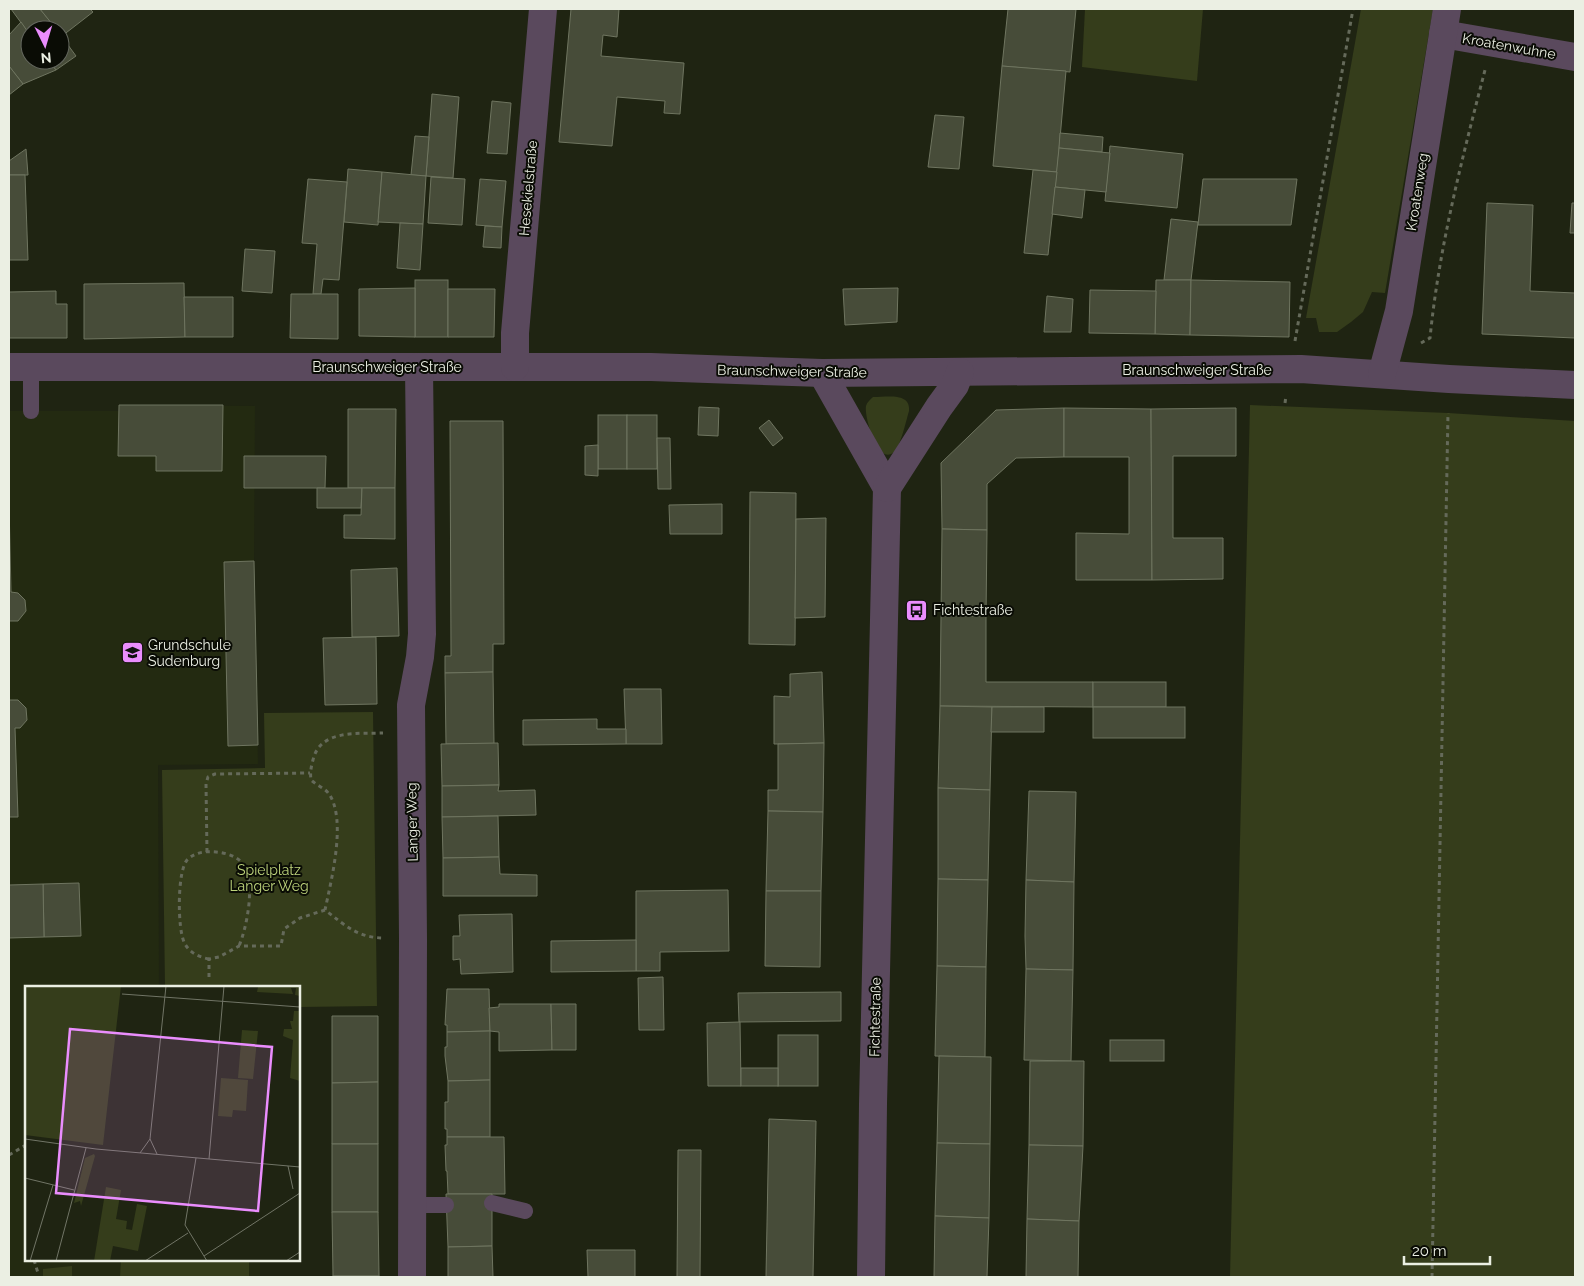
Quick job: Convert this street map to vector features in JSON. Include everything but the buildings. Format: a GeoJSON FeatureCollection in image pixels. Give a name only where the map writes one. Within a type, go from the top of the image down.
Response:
{"type":"FeatureCollection","features":[{"type":"Feature","properties":{"kind":"street","name":"Hesekielstraße"},"geometry":{"type":"LineString","coordinates":[[515,367],[515,333],[543,9]]}},
{"type":"Feature","properties":{"kind":"street","name":"Kroatenwuhne"},"geometry":{"type":"LineString","coordinates":[[1445,21],[1492,43],[1575,57]]}},
{"type":"Feature","properties":{"kind":"street","name":"Kroatenweg"},"geometry":{"type":"LineString","coordinates":[[1382,374],[1398,311],[1445,21]]}},
{"type":"Feature","properties":{"kind":"street","name":"Braunschweiger Straße"},"geometry":{"type":"LineString","coordinates":[[20,367],[650,367],[822,373],[1290,369],[1445,379],[1575,384]]}},
{"type":"Feature","properties":{"kind":"street","name":"Langer Weg"},"geometry":{"type":"LineString","coordinates":[[412,1277],[413,938],[411,705],[420,657],[422,634],[419,367]]}},
{"type":"Feature","properties":{"kind":"street"},"geometry":{"type":"LineString","coordinates":[[822,373],[886,488],[939,406],[955,386],[960,372]]}},
{"type":"Feature","properties":{"kind":"street","name":"Fichtestraße"},"geometry":{"type":"LineString","coordinates":[[871,1277],[886,488]]}},
{"type":"Feature","properties":{"kind":"lane"},"geometry":{"type":"LineString","coordinates":[[20,367],[31,411]]}},
{"type":"Feature","properties":{"kind":"lane"},"geometry":{"type":"LineString","coordinates":[[492,1203],[525,1212]]}},
{"type":"Feature","properties":{"kind":"lane"},"geometry":{"type":"LineString","coordinates":[[411,1205],[446,1205]]}},
{"type":"Feature","properties":{"kind":"path"},"geometry":{"type":"LineString","coordinates":[[1285,403],[1353,9]]}},
{"type":"Feature","properties":{"kind":"path"},"geometry":{"type":"LineString","coordinates":[[1430,338],[1433,307],[1454,188],[1492,43]]}},
{"type":"Feature","properties":{"kind":"path"},"geometry":{"type":"LineString","coordinates":[[1432,1277],[1448,413]]}},
{"type":"Feature","properties":{"kind":"path"},"geometry":{"type":"LineString","coordinates":[[325,910],[336,858],[336,812],[328,792],[312,782],[310,773],[316,750],[330,738],[341,735],[411,731]]}},
{"type":"Feature","properties":{"kind":"path"},"geometry":{"type":"LineString","coordinates":[[207,852],[206,784],[208,777],[215,774],[310,773]]}},
{"type":"Feature","properties":{"kind":"path"},"geometry":{"type":"LineString","coordinates":[[239,946],[248,919],[248,874],[243,864],[225,853],[196,853],[186,860],[183,869],[179,919],[180,932],[188,947],[199,957],[218,958],[239,946],[281,946],[284,929],[300,918],[325,910]]}},
{"type":"Feature","properties":{"kind":"path"},"geometry":{"type":"LineString","coordinates":[[325,910],[360,935],[371,938],[413,938]]}},
{"type":"Feature","properties":{"kind":"path"},"geometry":{"type":"LineString","coordinates":[[209,977],[210,959]]}},
{"type":"Feature","properties":{"kind":"path"},"geometry":{"type":"LineString","coordinates":[[9,1155],[25,1146]]}},
{"type":"Feature","properties":{"kind":"path"},"geometry":{"type":"LineString","coordinates":[[34,1261],[38,1273]]}},
{"type":"Feature","properties":{"kind":"shaded area","name":"Grundschule Sudenburg"},"geometry":{"type":"Polygon","coordinates":[[[119,405],[255,406],[254,561],[258,764],[158,765],[159,986],[25,986],[25,1261],[260,1261],[260,1277],[9,1277],[9,411],[119,411],[119,405]]]}},
{"type":"Feature","properties":{"kind":"green space"},"geometry":{"type":"Polygon","coordinates":[[[1085,9],[1203,9],[1197,81],[1082,67],[1085,9]]]}},
{"type":"Feature","properties":{"kind":"green space"},"geometry":{"type":"Polygon","coordinates":[[[1361,9],[1433,9],[1385,293],[1372,292],[1363,312],[1337,332],[1319,332],[1316,318],[1306,318],[1361,9]]]}},
{"type":"Feature","properties":{"kind":"green space"},"geometry":{"type":"Polygon","coordinates":[[[891,396],[902,398],[909,405],[903,433],[897,449],[888,455],[877,446],[869,428],[866,406],[873,397],[891,396]]]}},
{"type":"Feature","properties":{"kind":"green space"},"geometry":{"type":"Polygon","coordinates":[[[1250,405],[1448,413],[1575,421],[1575,1277],[1230,1277],[1250,405]]]}},
{"type":"Feature","properties":{"kind":"green space","name":"Spielplatz Langer Weg"},"geometry":{"type":"Polygon","coordinates":[[[373,712],[377,1006],[300,1007],[300,986],[165,986],[162,770],[265,768],[264,713],[373,712]]]}},
{"type":"Feature","properties":{"kind":"green space"},"geometry":{"type":"Polygon","coordinates":[[[121,1261],[249,1261],[249,1277],[120,1277],[121,1261]]]}},
{"type":"Feature","properties":{"kind":"green space"},"geometry":{"type":"Polygon","coordinates":[[[72,1266],[72,1277],[43,1277],[43,1269],[72,1266]]]}},
{"type":"Feature","properties":{"kind":"place","name":"Fichtestraße"},"geometry":{"type":"Point","coordinates":[917,610]}},
{"type":"Feature","properties":{"kind":"place","name":"Grundschule Sudenburg"},"geometry":{"type":"Point","coordinates":[132,653]}}]}
